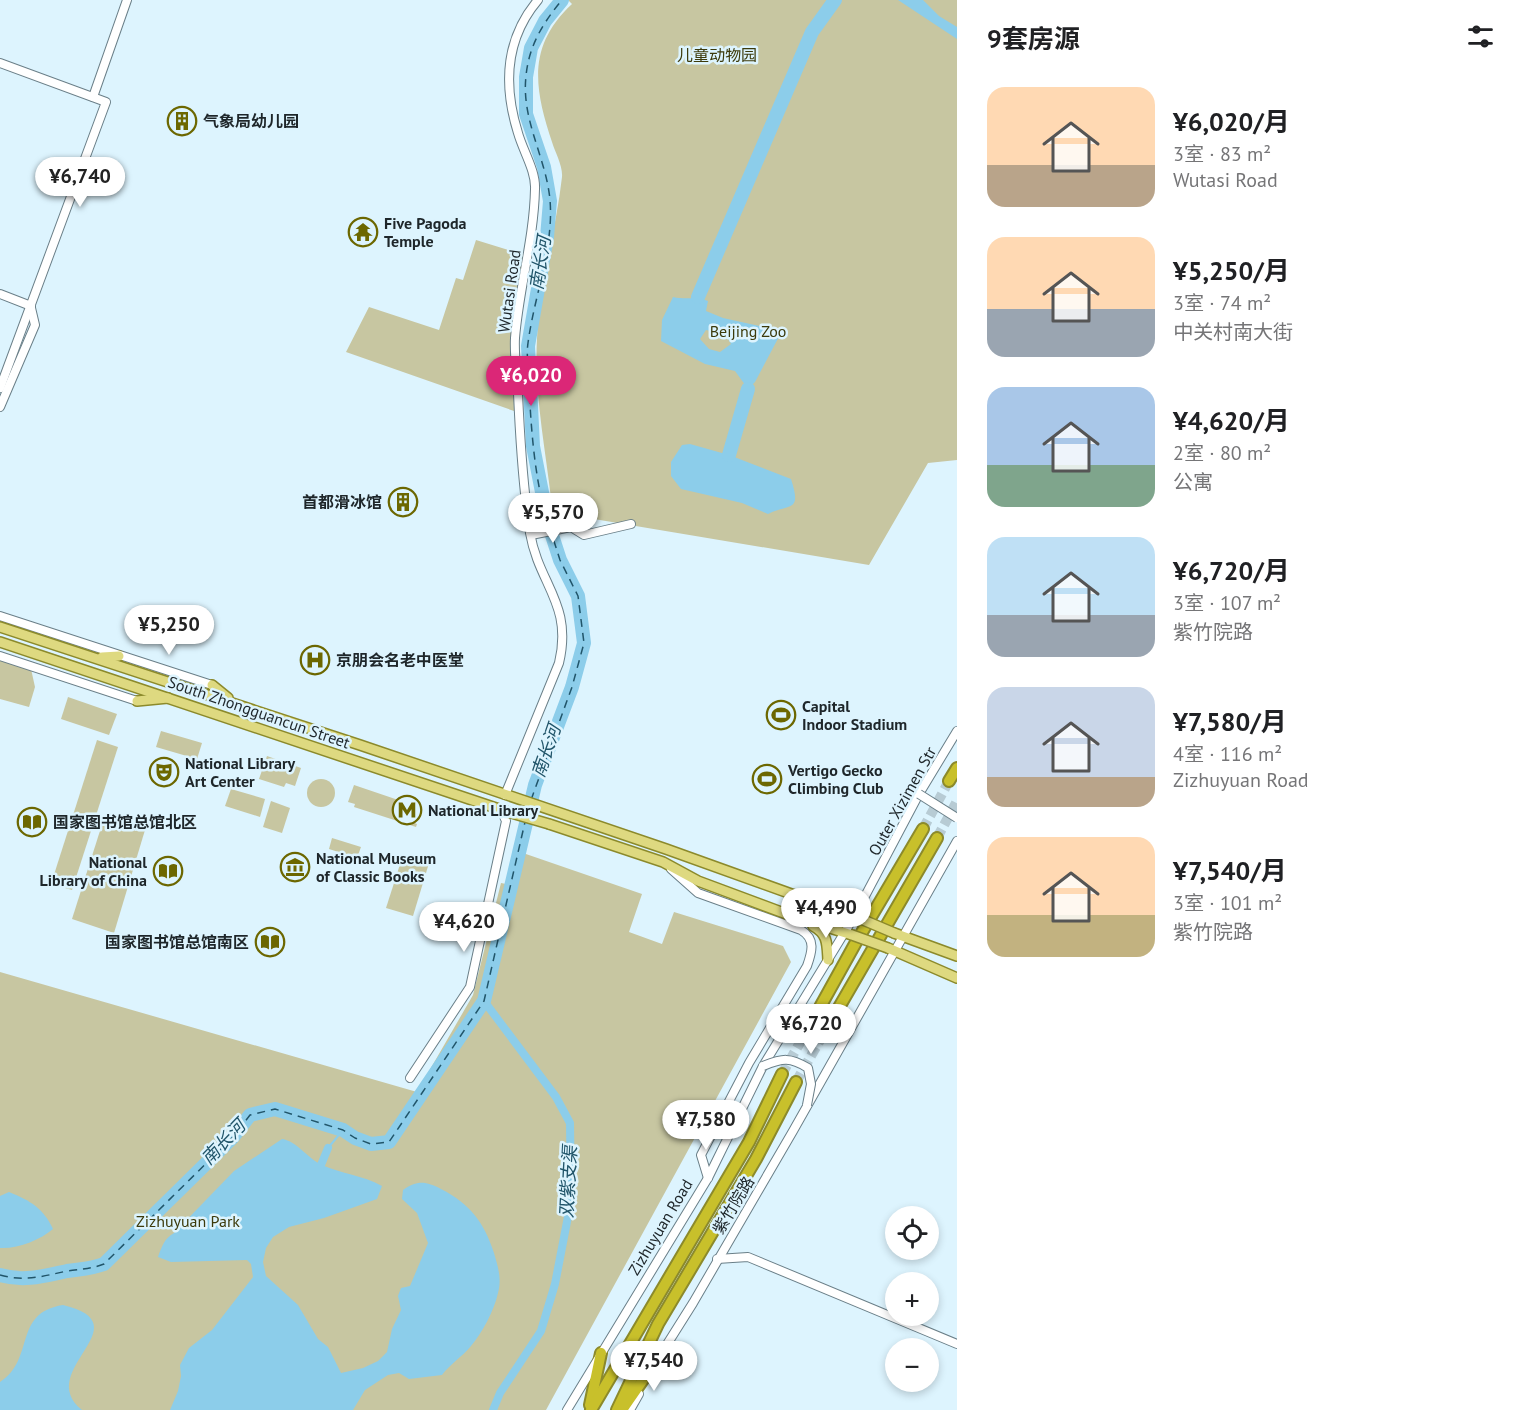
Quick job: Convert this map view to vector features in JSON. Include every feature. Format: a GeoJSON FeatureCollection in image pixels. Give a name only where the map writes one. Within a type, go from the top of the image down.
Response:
{"type":"FeatureCollection","features":[{"type":"Feature","properties":{"kind":"highway"},"geometry":{"type":"LineString","coordinates":[[950,781],[957,768]]}},
{"type":"Feature","properties":{"kind":"highway"},"geometry":{"type":"LineString","coordinates":[[809,1027],[850,937],[923,829]]}},
{"type":"Feature","properties":{"kind":"highway"},"geometry":{"type":"LineString","coordinates":[[823,1035],[937,838]]}},
{"type":"Feature","properties":{"kind":"highway","name":"Zizhuyuan Road"},"geometry":{"type":"LineString","coordinates":[[590,1410],[748,1142],[782,1074]]}},
{"type":"Feature","properties":{"kind":"highway"},"geometry":{"type":"LineString","coordinates":[[617,1410],[658,1324],[756,1160],[796,1082]]}},
{"type":"Feature","properties":{"kind":"highway"},"geometry":{"type":"LineString","coordinates":[[590,1410],[601,1353]]}},
{"type":"Feature","properties":{"kind":"highway"},"geometry":{"type":"LineString","coordinates":[[622,1410],[656,1361]]}},
{"type":"Feature","properties":{"kind":"main road"},"geometry":{"type":"LineString","coordinates":[[0,627],[97,658],[119,656]]}},
{"type":"Feature","properties":{"kind":"main road","name":"South Zhongguancun Street"},"geometry":{"type":"LineString","coordinates":[[0,642],[172,697],[505,811],[663,862]]}},
{"type":"Feature","properties":{"kind":"main road","name":"South Zhongguancun Street"},"geometry":{"type":"LineString","coordinates":[[97,658],[666,849],[857,918]]}},
{"type":"Feature","properties":{"kind":"main road"},"geometry":{"type":"LineString","coordinates":[[212,686],[235,703]]}},
{"type":"Feature","properties":{"kind":"main road"},"geometry":{"type":"LineString","coordinates":[[137,701],[172,697]]}},
{"type":"Feature","properties":{"kind":"main road"},"geometry":{"type":"LineString","coordinates":[[663,862],[698,881],[850,937],[892,950],[957,978]]}},
{"type":"Feature","properties":{"kind":"main road"},"geometry":{"type":"LineString","coordinates":[[792,916],[823,931],[828,960]]}},
{"type":"Feature","properties":{"kind":"main road"},"geometry":{"type":"LineString","coordinates":[[857,918],[957,956]]}},
{"type":"Feature","properties":{"kind":"street"},"geometry":{"type":"LineString","coordinates":[[93,97],[127,0]]}},
{"type":"Feature","properties":{"kind":"street","name":"Wutasi Road"},"geometry":{"type":"LineString","coordinates":[[510,797],[559,663],[564,643],[559,605],[540,567],[531,535],[521,440],[515,340],[536,185],[517,132],[509,68],[517,30],[538,0]]}},
{"type":"Feature","properties":{"kind":"street"},"geometry":{"type":"LineString","coordinates":[[0,63],[106,102],[0,388]]}},
{"type":"Feature","properties":{"kind":"street"},"geometry":{"type":"LineString","coordinates":[[0,294],[31,306]]}},
{"type":"Feature","properties":{"kind":"street"},"geometry":{"type":"LineString","coordinates":[[0,407],[35,325],[31,306]]}},
{"type":"Feature","properties":{"kind":"street"},"geometry":{"type":"LineString","coordinates":[[531,535],[571,527],[584,535],[631,524]]}},
{"type":"Feature","properties":{"kind":"street"},"geometry":{"type":"LineString","coordinates":[[0,616],[119,656],[130,657],[212,686]]}},
{"type":"Feature","properties":{"kind":"street"},"geometry":{"type":"LineString","coordinates":[[0,656],[137,701]]}},
{"type":"Feature","properties":{"kind":"street","name":"Outer Xizimen Str"},"geometry":{"type":"LineString","coordinates":[[850,937],[857,918],[919,794],[957,731]]}},
{"type":"Feature","properties":{"kind":"street"},"geometry":{"type":"LineString","coordinates":[[919,794],[957,818]]}},
{"type":"Feature","properties":{"kind":"street"},"geometry":{"type":"LineString","coordinates":[[410,1078],[470,987],[506,821],[505,811]]}},
{"type":"Feature","properties":{"kind":"street","name":"紫竹院路"},"geometry":{"type":"LineString","coordinates":[[630,1410],[656,1361],[693,1304],[807,1105],[892,950],[905,935],[957,842]]}},
{"type":"Feature","properties":{"kind":"street"},"geometry":{"type":"LineString","coordinates":[[663,862],[698,893],[801,930],[812,942],[812,952],[807,966],[749,1063],[701,1155],[708,1178]]}},
{"type":"Feature","properties":{"kind":"street","name":"Zizhuyuan Road"},"geometry":{"type":"LineString","coordinates":[[567,1410],[708,1178],[763,1066],[828,960],[850,937]]}},
{"type":"Feature","properties":{"kind":"street"},"geometry":{"type":"LineString","coordinates":[[763,1066],[784,1057],[795,1060],[808,1068],[811,1084],[807,1105]]}},
{"type":"Feature","properties":{"kind":"street"},"geometry":{"type":"LineString","coordinates":[[717,1260],[748,1257],[957,1344]]}},
{"type":"Feature","properties":{"kind":"green space","name":"Beijing Zoo"},"geometry":{"type":"Polygon","coordinates":[[[568,0],[957,0],[957,460],[928,463],[869,565],[582,517],[551,498],[536,359],[538,319],[562,173],[541,104],[538,68],[547,36],[557,20],[572,4],[568,0]]]}},
{"type":"Feature","properties":{"kind":"green space"},"geometry":{"type":"Polygon","coordinates":[[[476,240],[525,255],[513,337],[514,411],[346,352],[369,307],[439,330],[456,278],[463,280],[476,240]]]}},
{"type":"Feature","properties":{"kind":"green space"},"geometry":{"type":"Polygon","coordinates":[[[0,659],[31,669],[35,687],[29,707],[0,699],[0,659]]]}},
{"type":"Feature","properties":{"kind":"green space"},"geometry":{"type":"Polygon","coordinates":[[[68,697],[117,714],[109,735],[61,719],[68,697]]]}},
{"type":"Feature","properties":{"kind":"green space"},"geometry":{"type":"Polygon","coordinates":[[[161,731],[202,743],[197,759],[156,747],[161,731]]]}},
{"type":"Feature","properties":{"kind":"green space"},"geometry":{"type":"Polygon","coordinates":[[[97,740],[118,747],[72,890],[51,884],[97,740]]]}},
{"type":"Feature","properties":{"kind":"green space"},"geometry":{"type":"Polygon","coordinates":[[[267,756],[301,768],[295,786],[286,783],[284,787],[259,779],[267,756]]]}},
{"type":"Feature","properties":{"kind":"green space"},"geometry":{"type":"Polygon","coordinates":[[[321,779],[331,783],[335,793],[331,803],[321,807],[311,803],[307,793],[311,783],[321,779]]]}},
{"type":"Feature","properties":{"kind":"green space"},"geometry":{"type":"Polygon","coordinates":[[[354,785],[413,805],[408,820],[417,824],[416,827],[354,807],[355,804],[348,802],[354,785]]]}},
{"type":"Feature","properties":{"kind":"green space"},"geometry":{"type":"Polygon","coordinates":[[[231,789],[265,799],[260,817],[225,806],[231,789]]]}},
{"type":"Feature","properties":{"kind":"green space"},"geometry":{"type":"Polygon","coordinates":[[[271,801],[290,808],[282,833],[263,827],[271,801]]]}},
{"type":"Feature","properties":{"kind":"green space"},"geometry":{"type":"Polygon","coordinates":[[[105,815],[145,830],[114,933],[72,919],[105,815]]]}},
{"type":"Feature","properties":{"kind":"green space"},"geometry":{"type":"Polygon","coordinates":[[[332,838],[361,847],[357,858],[329,849],[332,838]]]}},
{"type":"Feature","properties":{"kind":"green space","name":"Zizhuyuan Park"},"geometry":{"type":"Polygon","coordinates":[[[523,853],[642,894],[629,932],[662,944],[674,912],[783,946],[791,962],[546,1410],[0,1410],[0,972],[417,1092],[473,995],[501,883],[516,886],[523,853]]]}},
{"type":"Feature","properties":{"kind":"green space"},"geometry":{"type":"Polygon","coordinates":[[[403,855],[429,863],[413,916],[386,908],[403,855]]]}},
{"type":"Feature","properties":{"kind":"water"},"geometry":{"type":"Polygon","coordinates":[[[898,0],[923,0],[939,16],[957,27],[957,39],[898,0]]]}},
{"type":"Feature","properties":{"kind":"water"},"geometry":{"type":"Polygon","coordinates":[[[673,297],[699,299],[708,301],[706,311],[723,318],[782,331],[755,382],[748,389],[735,371],[705,364],[661,341],[662,320],[673,297]],[[706,330],[700,339],[709,349],[720,352],[731,344],[725,334],[706,330]]]}},
{"type":"Feature","properties":{"kind":"water"},"geometry":{"type":"Polygon","coordinates":[[[690,444],[729,455],[791,479],[794,502],[788,507],[768,514],[742,503],[681,489],[671,476],[671,462],[682,445],[690,444]]]}},
{"type":"Feature","properties":{"kind":"water"},"geometry":{"type":"Polygon","coordinates":[[[282,1139],[292,1143],[322,1165],[382,1186],[377,1199],[324,1218],[289,1227],[273,1237],[266,1248],[263,1262],[266,1276],[298,1305],[318,1339],[328,1347],[341,1373],[363,1368],[378,1361],[387,1352],[392,1329],[401,1310],[398,1296],[401,1288],[410,1286],[428,1243],[417,1213],[402,1199],[403,1190],[413,1184],[431,1184],[441,1189],[460,1201],[475,1215],[486,1232],[499,1273],[500,1283],[494,1307],[475,1341],[442,1375],[409,1379],[399,1373],[388,1375],[365,1390],[353,1410],[170,1410],[178,1391],[181,1376],[180,1365],[189,1348],[212,1330],[253,1277],[251,1264],[247,1260],[171,1262],[158,1257],[161,1249],[168,1238],[234,1171],[282,1139]]]}},
{"type":"Feature","properties":{"kind":"water"},"geometry":{"type":"Polygon","coordinates":[[[9,1192],[36,1206],[53,1229],[28,1243],[0,1248],[0,1196],[9,1192]]]}},
{"type":"Feature","properties":{"kind":"water"},"geometry":{"type":"Polygon","coordinates":[[[63,1305],[85,1314],[94,1324],[92,1336],[70,1380],[70,1395],[82,1410],[0,1410],[0,1382],[11,1372],[18,1361],[30,1327],[37,1317],[47,1310],[63,1305]]]}},
{"type":"Feature","properties":{"kind":"waterway","name":"南长河"},"geometry":{"type":"LineString","coordinates":[[0,1275],[34,1278],[104,1264],[233,1137],[250,1115],[275,1109],[343,1130],[371,1144],[389,1142],[484,1001],[535,785],[572,687],[584,643],[578,596],[560,560],[548,523],[533,446],[528,346],[547,237],[550,201],[544,167],[526,114],[526,77],[531,48],[545,21],[562,0]]}},
{"type":"Feature","properties":{"kind":"waterway"},"geometry":{"type":"LineString","coordinates":[[698,297],[812,32],[835,0]]}},
{"type":"Feature","properties":{"kind":"waterway"},"geometry":{"type":"LineString","coordinates":[[729,455],[748,389]]}},
{"type":"Feature","properties":{"kind":"waterway","name":"双紫支渠"},"geometry":{"type":"LineString","coordinates":[[484,1001],[556,1097],[570,1123],[571,1201],[555,1284],[541,1331],[500,1393],[493,1410]]}},
{"type":"Feature","properties":{"kind":"waterway"},"geometry":{"type":"LineString","coordinates":[[328,1148],[343,1130]]}},
{"type":"Feature","properties":{"kind":"waterway"},"geometry":{"type":"LineString","coordinates":[[321,1165],[328,1148]]}},
{"type":"Feature","properties":{"kind":"ferry route"},"geometry":{"type":"LineString","coordinates":[[549,528],[534,457],[527,353],[549,236],[550,200],[548,184],[530,123],[525,92],[530,54],[534,44],[543,26],[562,0]]}},
{"type":"Feature","properties":{"kind":"ferry route"},"geometry":{"type":"LineString","coordinates":[[531,800],[572,687],[584,643],[578,596],[560,560],[552,535]]}},
{"type":"Feature","properties":{"kind":"ferry route"},"geometry":{"type":"LineString","coordinates":[[0,1275],[34,1278],[104,1264],[233,1137],[250,1115],[275,1109],[343,1130],[371,1144],[389,1142],[484,1001],[525,822]]}},
{"type":"Feature","properties":{"kind":"tunnel"},"geometry":{"type":"LineString","coordinates":[[923,829],[949,781]]}},
{"type":"Feature","properties":{"kind":"tunnel"},"geometry":{"type":"LineString","coordinates":[[937,838],[957,801]]}},
{"type":"Feature","properties":{"kind":"tunnel"},"geometry":{"type":"LineString","coordinates":[[782,1074],[809,1027]]}},
{"type":"Feature","properties":{"kind":"tunnel"},"geometry":{"type":"LineString","coordinates":[[796,1082],[823,1035]]}},
{"type":"Feature","properties":{"kind":"place","name":"气象局幼儿园"},"geometry":{"type":"Point","coordinates":[182,121]}},
{"type":"Feature","properties":{"kind":"place","name":"Five Pagoda Temple"},"geometry":{"type":"Point","coordinates":[363,232]}},
{"type":"Feature","properties":{"kind":"place","name":"首都滑冰馆"},"geometry":{"type":"Point","coordinates":[403,502]}},
{"type":"Feature","properties":{"kind":"place","name":"京朋会名老中医堂"},"geometry":{"type":"Point","coordinates":[315,660]}},
{"type":"Feature","properties":{"kind":"place","name":"Capital Indoor Stadium"},"geometry":{"type":"Point","coordinates":[781,715]}},
{"type":"Feature","properties":{"kind":"place","name":"National Library Art Center"},"geometry":{"type":"Point","coordinates":[164,772]}},
{"type":"Feature","properties":{"kind":"place","name":"Vertigo Gecko Climbing Club"},"geometry":{"type":"Point","coordinates":[767,779]}},
{"type":"Feature","properties":{"kind":"place","name":"National Library"},"geometry":{"type":"Point","coordinates":[407,810]}},
{"type":"Feature","properties":{"kind":"place","name":"国家图书馆总馆北区"},"geometry":{"type":"Point","coordinates":[32,822]}},
{"type":"Feature","properties":{"kind":"place","name":"National Museum of Classic Books"},"geometry":{"type":"Point","coordinates":[295,867]}},
{"type":"Feature","properties":{"kind":"place","name":"National Library of China"},"geometry":{"type":"Point","coordinates":[168,871]}},
{"type":"Feature","properties":{"kind":"place","name":"国家图书馆总馆南区"},"geometry":{"type":"Point","coordinates":[270,942]}},
{"type":"Feature","properties":{"kind":"park label","name":"儿童动物园"},"geometry":{"type":"Point","coordinates":[717,55]}}]}
